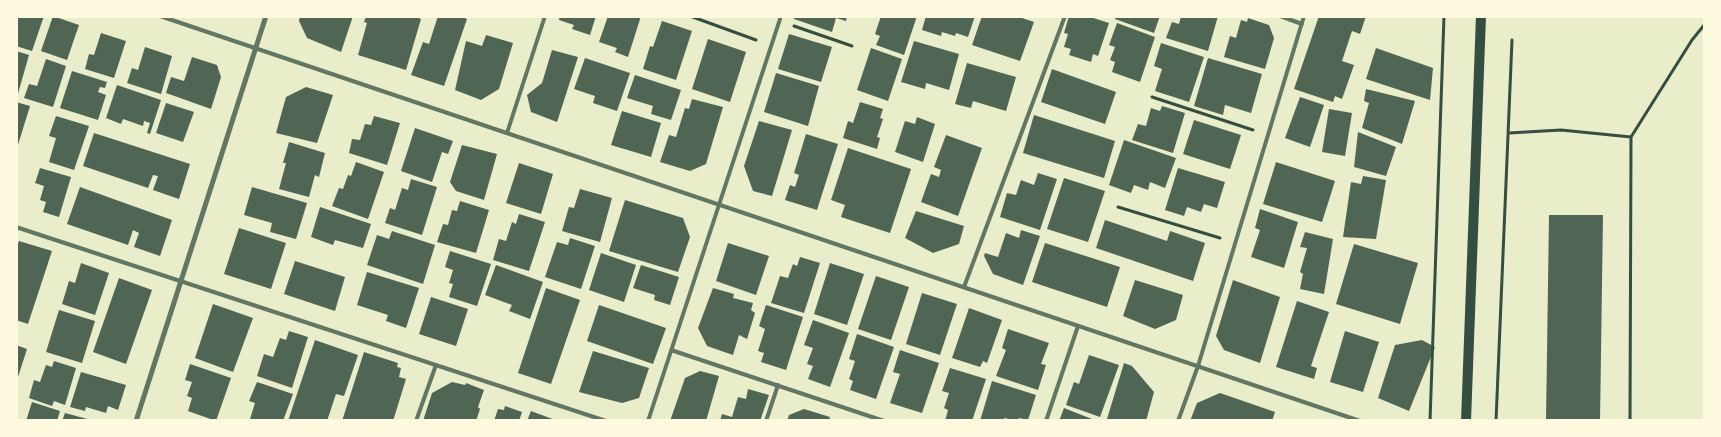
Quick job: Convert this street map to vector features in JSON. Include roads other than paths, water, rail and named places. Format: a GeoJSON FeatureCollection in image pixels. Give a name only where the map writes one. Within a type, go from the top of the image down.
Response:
{"type":"FeatureCollection","features":[{"type":"Feature","properties":{"kind":"main road"},"geometry":{"type":"LineString","coordinates":[[1466,421],[1481,16]]}},
{"type":"Feature","properties":{"kind":"street"},"geometry":{"type":"LineString","coordinates":[[136,421],[266,16]]}},
{"type":"Feature","properties":{"kind":"lane"},"geometry":{"type":"LineString","coordinates":[[160,16],[1360,421]]}},
{"type":"Feature","properties":{"kind":"lane"},"geometry":{"type":"LineString","coordinates":[[507,133],[545,16]]}},
{"type":"Feature","properties":{"kind":"lane"},"geometry":{"type":"LineString","coordinates":[[964,287],[1065,16]]}},
{"type":"Feature","properties":{"kind":"lane"},"geometry":{"type":"LineString","coordinates":[[1280,16],[1302,24]]}},
{"type":"Feature","properties":{"kind":"lane"},"geometry":{"type":"LineString","coordinates":[[1178,421],[1198,366],[1304,16]]}},
{"type":"Feature","properties":{"kind":"lane"},"geometry":{"type":"LineString","coordinates":[[648,421],[780,18]]}},
{"type":"Feature","properties":{"kind":"lane"},"geometry":{"type":"LineString","coordinates":[[16,227],[606,421]]}},
{"type":"Feature","properties":{"kind":"lane"},"geometry":{"type":"LineString","coordinates":[[1046,421],[1078,326]]}},
{"type":"Feature","properties":{"kind":"lane"},"geometry":{"type":"LineString","coordinates":[[671,350],[884,421]]}},
{"type":"Feature","properties":{"kind":"lane"},"geometry":{"type":"LineString","coordinates":[[416,421],[436,365]]}},
{"type":"Feature","properties":{"kind":"lane"},"geometry":{"type":"LineString","coordinates":[[766,421],[778,385]]}}]}
